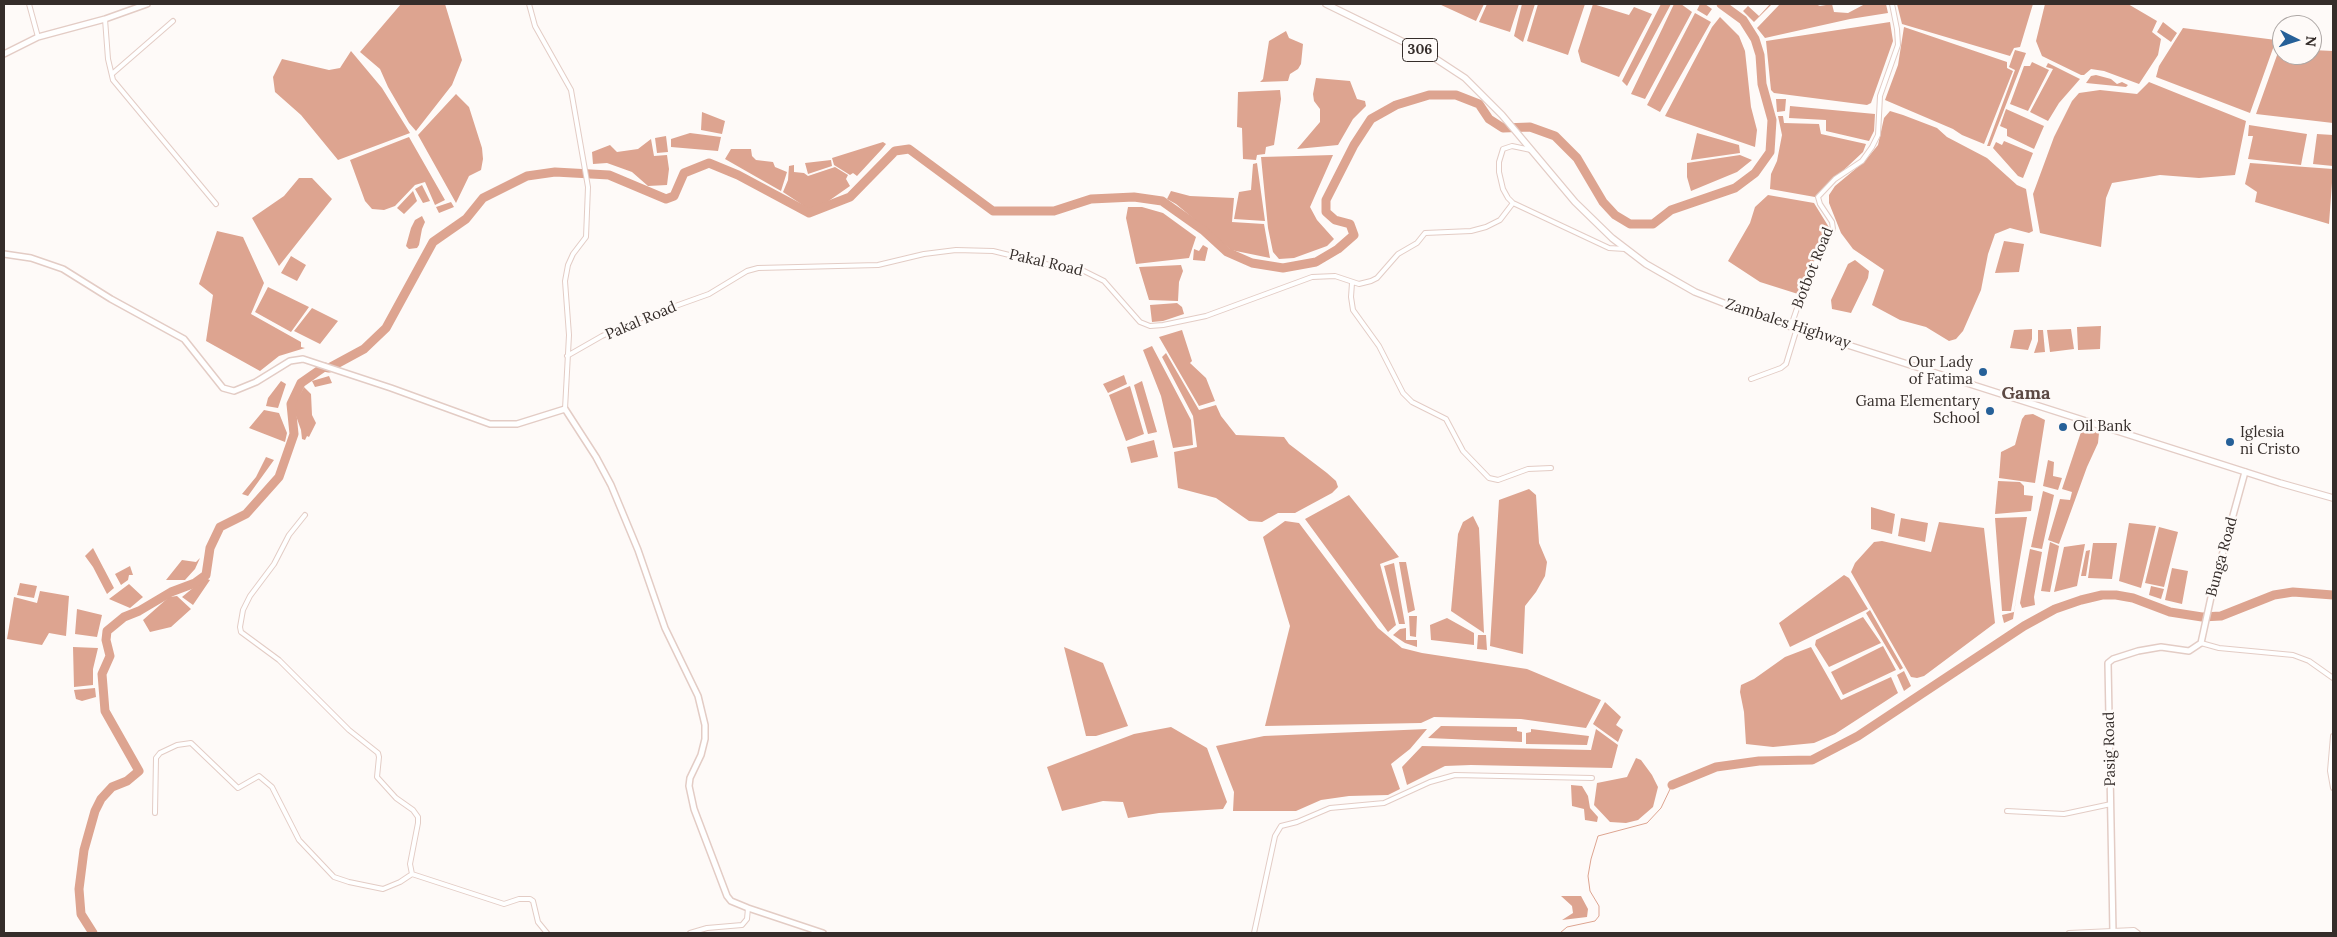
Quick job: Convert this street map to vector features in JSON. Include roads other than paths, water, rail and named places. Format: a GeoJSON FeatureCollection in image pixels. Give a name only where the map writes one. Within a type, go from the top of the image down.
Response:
{"type":"FeatureCollection","features":[{"type":"Feature","properties":{"kind":"main road","name":"Zambales Highway"},"geometry":{"type":"LineString","coordinates":[[1326,4],[1449,66],[1465,78],[1502,115],[1575,202],[1625,249],[1667,277],[1695,292],[1794,327],[2317,495],[2333,498]]}},
{"type":"Feature","properties":{"kind":"street"},"geometry":{"type":"LineString","coordinates":[[29,4],[38,37]]}},
{"type":"Feature","properties":{"kind":"street"},"geometry":{"type":"LineString","coordinates":[[4,54],[38,37],[105,19],[147,4]]}},
{"type":"Feature","properties":{"kind":"street"},"geometry":{"type":"LineString","coordinates":[[529,4],[535,26],[571,90],[588,187],[586,237],[573,254],[568,265],[565,281],[569,335],[565,409],[596,457],[611,485],[638,550],[665,628],[698,696],[705,725],[705,739],[701,755],[690,778],[694,809],[727,896],[731,901],[748,908],[823,933]]}},
{"type":"Feature","properties":{"kind":"street","name":"Botbot Road"},"geometry":{"type":"LineString","coordinates":[[1794,327],[1806,282],[1832,228],[1832,222],[1820,204],[1818,197],[1835,179],[1862,161],[1878,135],[1880,96],[1898,46],[1892,4]]}},
{"type":"Feature","properties":{"kind":"street"},"geometry":{"type":"LineString","coordinates":[[105,19],[108,59],[114,80],[216,204]]}},
{"type":"Feature","properties":{"kind":"street"},"geometry":{"type":"LineString","coordinates":[[112,74],[173,21]]}},
{"type":"Feature","properties":{"kind":"street"},"geometry":{"type":"LineString","coordinates":[[1532,150],[1508,146],[1503,149],[1500,156],[1501,184],[1504,193],[1513,203],[1609,248],[1625,249]]}},
{"type":"Feature","properties":{"kind":"street"},"geometry":{"type":"LineString","coordinates":[[1513,203],[1500,220],[1486,227],[1471,231],[1425,233],[1417,244],[1398,254],[1375,280],[1363,284],[1352,284],[1351,297],[1353,310],[1379,346],[1402,393],[1412,402],[1446,418],[1463,451],[1489,478],[1498,480],[1528,469],[1551,468]]}},
{"type":"Feature","properties":{"kind":"street","name":"Pakal Road"},"geometry":{"type":"LineString","coordinates":[[567,356],[602,336],[642,318],[703,296],[747,272],[766,266],[878,265],[924,254],[956,250],[993,251],[1058,267],[1084,271],[1095,276],[1104,281],[1140,322],[1150,326],[1206,316],[1312,277],[1335,276],[1352,284]]}},
{"type":"Feature","properties":{"kind":"street"},"geometry":{"type":"LineString","coordinates":[[4,254],[31,258],[63,268],[111,299],[184,339],[223,388],[239,391],[295,359],[303,359],[391,388],[490,424],[517,424],[565,409]]}},
{"type":"Feature","properties":{"kind":"street"},"geometry":{"type":"LineString","coordinates":[[1750,380],[1781,368],[1786,364],[1794,327]]}},
{"type":"Feature","properties":{"kind":"street","name":"Bunga Road"},"geometry":{"type":"LineString","coordinates":[[2201,643],[2245,472]]}},
{"type":"Feature","properties":{"kind":"street"},"geometry":{"type":"LineString","coordinates":[[306,514],[289,535],[274,564],[250,596],[244,610],[240,627],[241,632],[279,660],[349,730],[378,753],[377,776],[396,798],[413,810],[418,817],[410,864],[412,874]]}},
{"type":"Feature","properties":{"kind":"street"},"geometry":{"type":"LineString","coordinates":[[2201,643],[2219,648],[2293,654],[2309,661],[2333,678]]}},
{"type":"Feature","properties":{"kind":"street","name":"Pasig Road"},"geometry":{"type":"LineString","coordinates":[[2113,932],[2108,663],[2113,659],[2138,651],[2161,647],[2188,651],[2201,643]]}},
{"type":"Feature","properties":{"kind":"street"},"geometry":{"type":"LineString","coordinates":[[2333,736],[2330,771],[2333,788]]}},
{"type":"Feature","properties":{"kind":"street"},"geometry":{"type":"LineString","coordinates":[[155,813],[156,758],[160,753],[177,745],[191,743],[238,788],[259,776],[272,786],[299,840],[334,877],[383,889],[400,882],[412,874]]}},
{"type":"Feature","properties":{"kind":"street"},"geometry":{"type":"LineString","coordinates":[[1254,933],[1275,836],[1281,826],[1297,822],[1330,808],[1384,803],[1430,782],[1455,775],[1592,778]]}},
{"type":"Feature","properties":{"kind":"street"},"geometry":{"type":"LineString","coordinates":[[2007,811],[2064,814],[2111,804]]}},
{"type":"Feature","properties":{"kind":"street"},"geometry":{"type":"LineString","coordinates":[[412,874],[504,904],[518,899],[530,899],[538,922],[546,933]]}},
{"type":"Feature","properties":{"kind":"street"},"geometry":{"type":"LineString","coordinates":[[690,933],[707,928],[742,925],[747,919],[748,908]]}},
{"type":"Feature","properties":{"kind":"street"},"geometry":{"type":"LineString","coordinates":[[2069,933],[2134,930],[2138,933]]}},
{"type":"Feature","properties":{"kind":"waterway"},"geometry":{"type":"LineString","coordinates":[[93,933],[81,914],[79,889],[84,850],[95,811],[101,799],[112,787],[127,781],[139,771],[105,711],[102,674],[110,656],[106,640],[107,631],[124,617],[139,611],[171,592],[195,583],[206,575],[210,548],[220,527],[246,514],[279,477],[294,434],[291,404],[301,383],[324,367],[329,368],[364,349],[386,328],[433,242],[466,219],[483,198],[527,176],[555,172],[609,175],[666,199],[674,196],[684,173],[709,163],[738,175],[809,213],[850,197],[895,151],[909,149],[993,211],[1054,211],[1091,199],[1134,197],[1162,201],[1203,230],[1227,252],[1252,263],[1283,268],[1316,262],[1338,249],[1354,235],[1350,224],[1335,220],[1326,212],[1326,200],[1354,145],[1371,119],[1396,105],[1429,95],[1456,95],[1479,104],[1489,119],[1503,128],[1530,127],[1555,136],[1577,158],[1603,202],[1615,215],[1630,224],[1653,224],[1671,210],[1735,188],[1755,173],[1770,152],[1772,120],[1762,84],[1760,55],[1755,39],[1743,20],[1721,4]]}},
{"type":"Feature","properties":{"kind":"waterway"},"geometry":{"type":"LineString","coordinates":[[1672,785],[1716,767],[1759,761],[1812,760],[1858,736],[2024,626],[2055,609],[2081,600],[2102,595],[2116,595],[2133,598],[2170,612],[2202,617],[2221,616],[2274,595],[2293,592],[2333,595]]}},
{"type":"Feature","properties":{"kind":"waterway"},"geometry":{"type":"LineString","coordinates":[[1560,933],[1567,927],[1595,921],[1599,916],[1599,906],[1590,891],[1588,876],[1598,836],[1647,823],[1661,808],[1672,785]]}},
{"type":"Feature","properties":{"kind":"place","name":"Our Lady of Fatima"},"geometry":{"type":"Point","coordinates":[1983,372]}},
{"type":"Feature","properties":{"kind":"place","name":"Gama Elementary School"},"geometry":{"type":"Point","coordinates":[1990,411]}},
{"type":"Feature","properties":{"kind":"place","name":"Oil Bank"},"geometry":{"type":"Point","coordinates":[2063,427]}},
{"type":"Feature","properties":{"kind":"place","name":"Iglesia ni Cristo"},"geometry":{"type":"Point","coordinates":[2230,442]}},
{"type":"Feature","properties":{"kind":"district","name":"Gama"},"geometry":{"type":"Point","coordinates":[2026,394]}}]}
